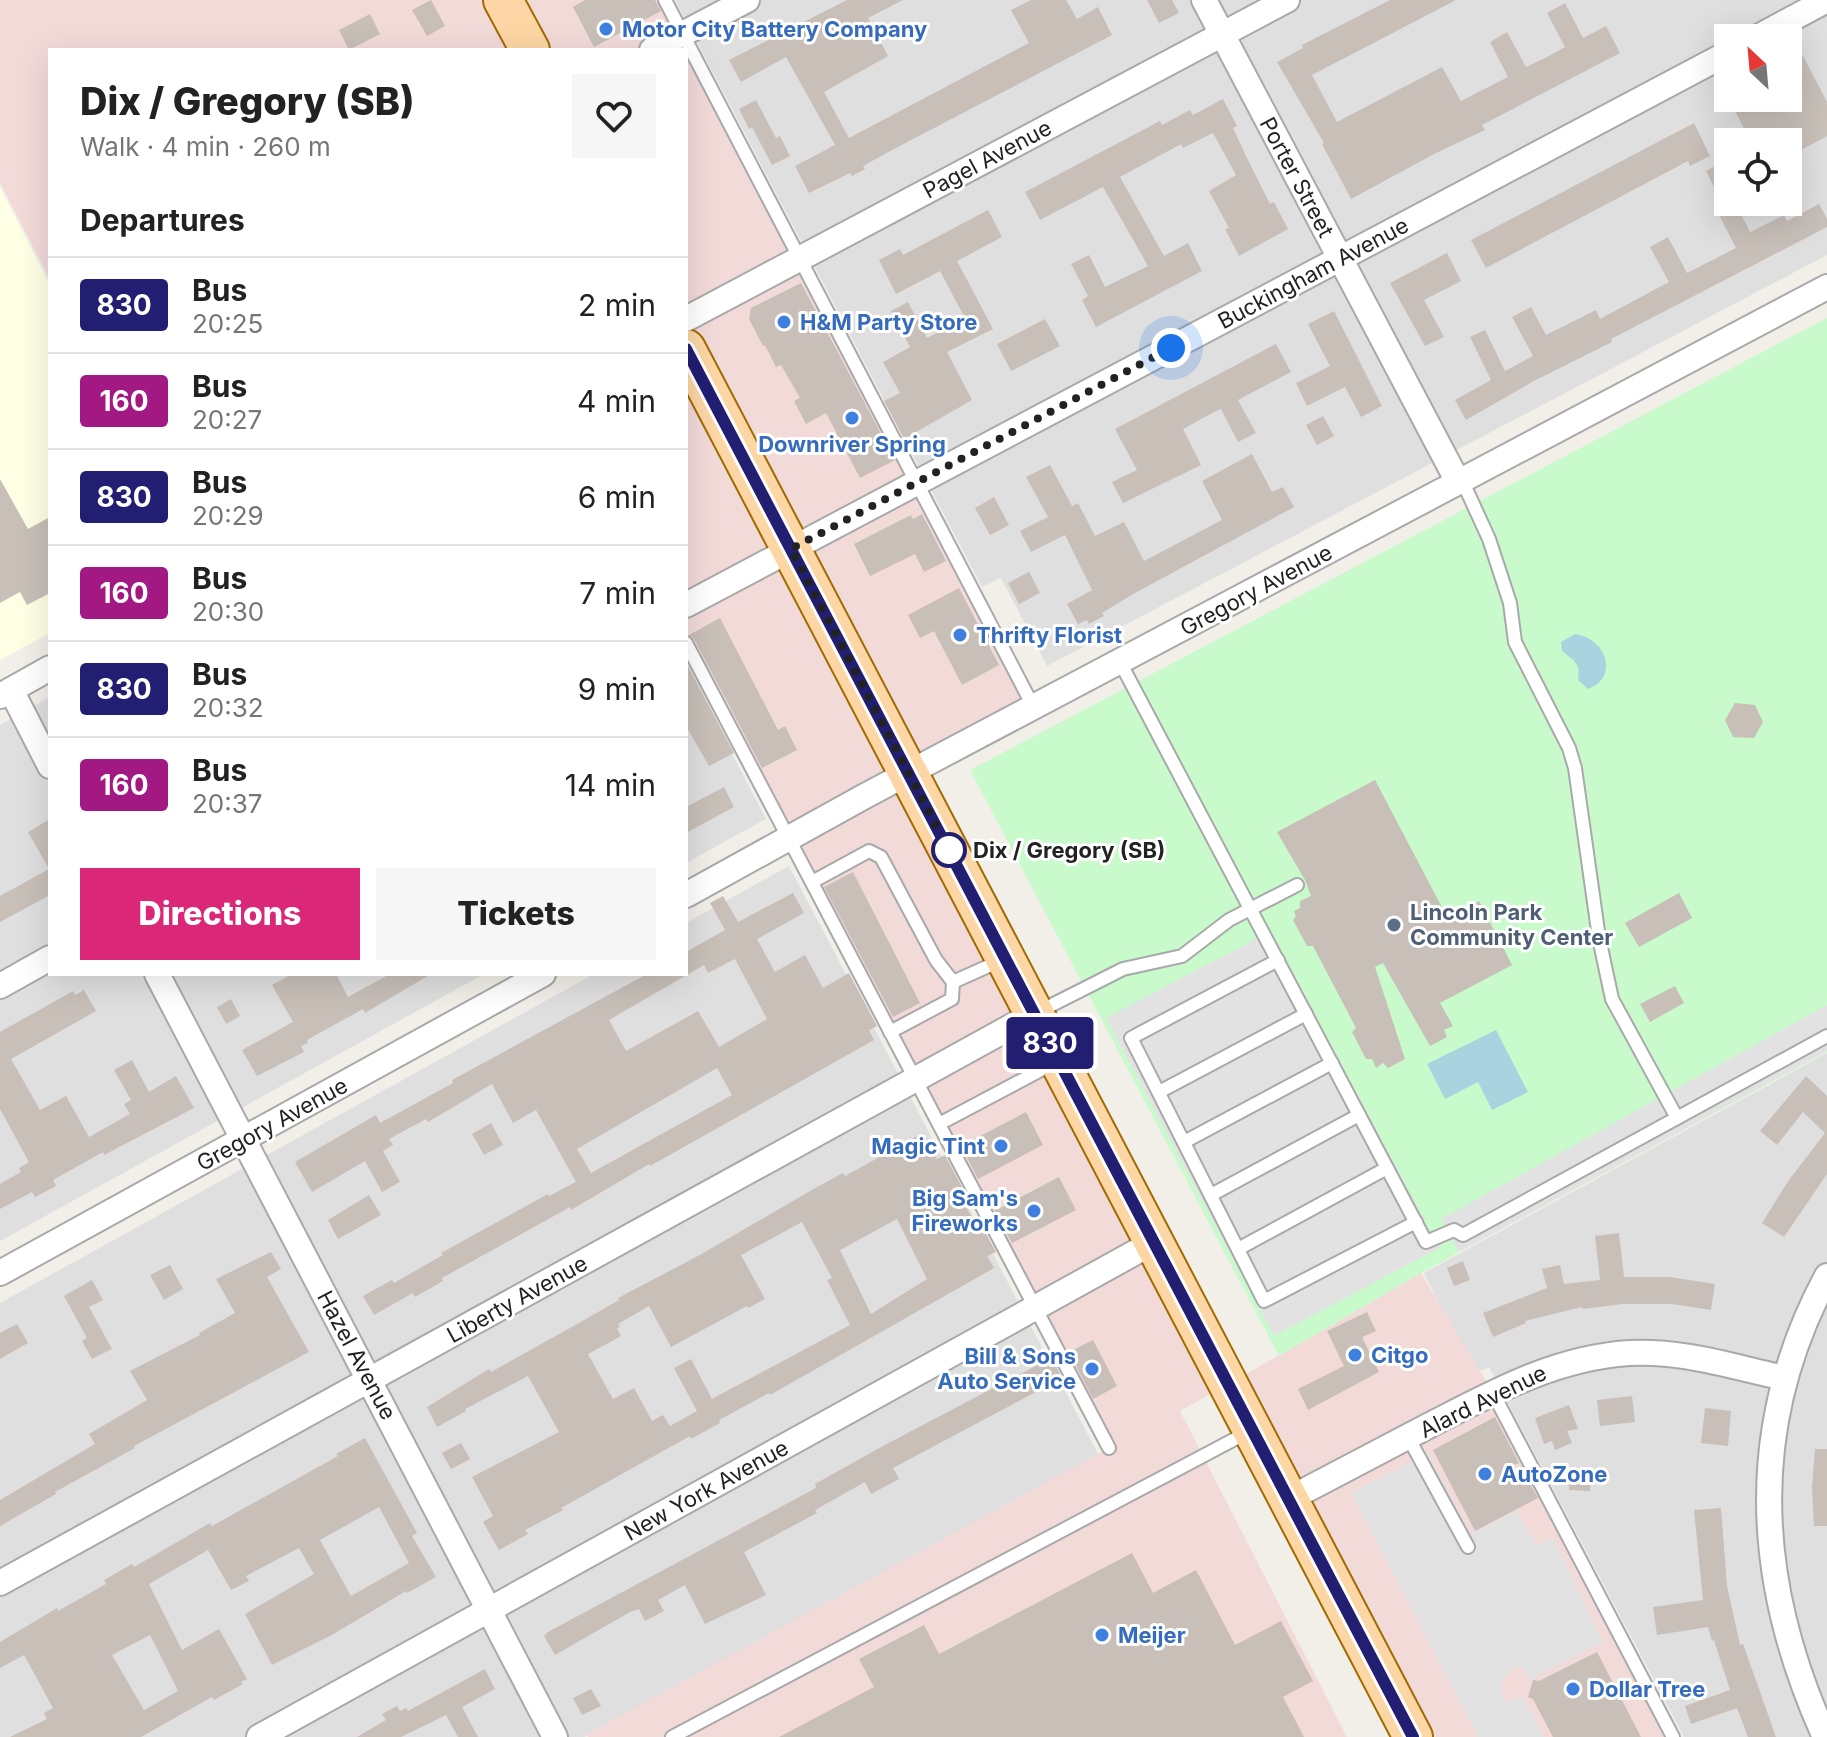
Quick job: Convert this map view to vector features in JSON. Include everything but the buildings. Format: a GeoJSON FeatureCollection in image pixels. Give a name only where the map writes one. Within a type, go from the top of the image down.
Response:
{"type":"FeatureCollection","features":[{"type":"Feature","properties":{"kind":"main road"},"geometry":{"type":"LineString","coordinates":[[503,0],[529,48]]}},
{"type":"Feature","properties":{"kind":"main road"},"geometry":{"type":"LineString","coordinates":[[688,353],[1413,1737]]}},
{"type":"Feature","properties":{"kind":"street"},"geometry":{"type":"LineString","coordinates":[[656,48],[747,0]]}},
{"type":"Feature","properties":{"kind":"street","name":"Porter Street"},"geometry":{"type":"LineString","coordinates":[[1204,0],[1460,481]]}},
{"type":"Feature","properties":{"kind":"street","name":"Pagel Avenue"},"geometry":{"type":"LineString","coordinates":[[688,318],[1287,0]]}},
{"type":"Feature","properties":{"kind":"street"},"geometry":{"type":"LineString","coordinates":[[1782,24],[1827,0]]}},
{"type":"Feature","properties":{"kind":"street","name":"Buckingham Avenue"},"geometry":{"type":"LineString","coordinates":[[688,604],[1714,60]]}},
{"type":"Feature","properties":{"kind":"street","name":"Gregory Avenue"},"geometry":{"type":"LineString","coordinates":[[688,894],[909,773],[1827,287]]}},
{"type":"Feature","properties":{"kind":"street"},"geometry":{"type":"LineString","coordinates":[[48,669],[5,693],[48,763]]}},
{"type":"Feature","properties":{"kind":"street"},"geometry":{"type":"LineString","coordinates":[[0,986],[48,959]]}},
{"type":"Feature","properties":{"kind":"street","name":"Hazel Avenue"},"geometry":{"type":"LineString","coordinates":[[158,976],[555,1737]]}},
{"type":"Feature","properties":{"kind":"street","name":"Gregory Avenue"},"geometry":{"type":"LineString","coordinates":[[0,1273],[539,976]]}},
{"type":"Feature","properties":{"kind":"street","name":"Liberty Avenue"},"geometry":{"type":"LineString","coordinates":[[0,1583],[1034,1014]]}},
{"type":"Feature","properties":{"kind":"street","name":"New York Avenue"},"geometry":{"type":"LineString","coordinates":[[259,1737],[1154,1242]]}},
{"type":"Feature","properties":{"kind":"street"},"geometry":{"type":"LineString","coordinates":[[1825,1737],[1789,1645],[1776,1592],[1769,1539],[1768,1485],[1774,1431],[1785,1378],[1811,1307],[1827,1276]]}},
{"type":"Feature","properties":{"kind":"street","name":"Alard Avenue"},"geometry":{"type":"LineString","coordinates":[[1289,1499],[1493,1393],[1560,1364],[1630,1353],[1691,1356],[1785,1378]]}},
{"type":"Feature","properties":{"kind":"lane"},"geometry":{"type":"LineString","coordinates":[[665,0],[1034,708]]}},
{"type":"Feature","properties":{"kind":"lane"},"geometry":{"type":"LineString","coordinates":[[1460,481],[1489,539],[1510,603],[1515,642],[1569,748],[1575,768],[1599,938],[1612,999],[1624,1026],[1677,1118]]}},
{"type":"Feature","properties":{"kind":"lane"},"geometry":{"type":"LineString","coordinates":[[688,647],[1109,1448]]}},
{"type":"Feature","properties":{"kind":"lane"},"geometry":{"type":"LineString","coordinates":[[1120,662],[1426,1242],[1454,1230],[1463,1235],[1827,1036]]}},
{"type":"Feature","properties":{"kind":"lane"},"geometry":{"type":"LineString","coordinates":[[812,882],[869,851],[881,857],[936,960],[953,982],[952,999],[890,1032]]}},
{"type":"Feature","properties":{"kind":"lane"},"geometry":{"type":"LineString","coordinates":[[1034,1014],[1123,969],[1182,956],[1229,920],[1297,885]]}},
{"type":"Feature","properties":{"kind":"lane"},"geometry":{"type":"LineString","coordinates":[[953,982],[1005,958]]}},
{"type":"Feature","properties":{"kind":"lane"},"geometry":{"type":"LineString","coordinates":[[1278,960],[1131,1038],[1264,1301],[1416,1222]]}},
{"type":"Feature","properties":{"kind":"lane"},"geometry":{"type":"LineString","coordinates":[[1159,1092],[1306,1014]]}},
{"type":"Feature","properties":{"kind":"lane"},"geometry":{"type":"LineString","coordinates":[[939,1124],[1059,1060]]}},
{"type":"Feature","properties":{"kind":"lane"},"geometry":{"type":"LineString","coordinates":[[1184,1142],[1332,1063]]}},
{"type":"Feature","properties":{"kind":"lane"},"geometry":{"type":"LineString","coordinates":[[1211,1195],[1359,1115]]}},
{"type":"Feature","properties":{"kind":"lane"},"geometry":{"type":"LineString","coordinates":[[1238,1249],[1387,1168]]}},
{"type":"Feature","properties":{"kind":"lane"},"geometry":{"type":"LineString","coordinates":[[1493,1393],[1673,1737]]}},
{"type":"Feature","properties":{"kind":"lane"},"geometry":{"type":"LineString","coordinates":[[672,1737],[1252,1429]]}},
{"type":"Feature","properties":{"kind":"lane"},"geometry":{"type":"LineString","coordinates":[[1408,1437],[1468,1547]]}},
{"type":"Feature","properties":{"kind":"shaded area"},"geometry":{"type":"Polygon","coordinates":[[[0,0],[665,0],[1034,708],[909,773],[1229,1384],[1421,1273],[1493,1393],[1673,1737],[1413,1737],[1228,1384],[1180,1411],[1347,1737],[588,1737],[587,1734],[1109,1448],[688,647],[688,48],[48,48],[48,276],[0,183],[0,0]]]}},
{"type":"Feature","properties":{"kind":"shaded area"},"geometry":{"type":"Polygon","coordinates":[[[675,0],[1827,0],[1827,255],[1047,666],[1001,578],[982,587],[675,0]]]}},
{"type":"Feature","properties":{"kind":"shaded area"},"geometry":{"type":"Polygon","coordinates":[[[0,187],[48,281],[48,634],[0,660],[0,187]]]}},
{"type":"Feature","properties":{"kind":"shaded area"},"geometry":{"type":"Polygon","coordinates":[[[688,670],[766,819],[688,862],[688,670]]]}},
{"type":"Feature","properties":{"kind":"shaded area"},"geometry":{"type":"Polygon","coordinates":[[[48,698],[48,976],[480,976],[0,1241],[0,725],[48,698]]]}},
{"type":"Feature","properties":{"kind":"shaded area"},"geometry":{"type":"Polygon","coordinates":[[[789,866],[1099,1456],[584,1737],[0,1737],[0,1303],[590,976],[688,976],[688,922],[789,866]]]}},
{"type":"Feature","properties":{"kind":"shaded area"},"geometry":{"type":"Polygon","coordinates":[[[1271,931],[1439,1248],[1274,1336],[1106,1018],[1271,931]]]}},
{"type":"Feature","properties":{"kind":"shaded area"},"geometry":{"type":"Polygon","coordinates":[[[1827,1005],[1827,1051],[1459,1252],[1441,1219],[1827,1005]]]}},
{"type":"Feature","properties":{"kind":"shaded area"},"geometry":{"type":"Polygon","coordinates":[[[1827,1053],[1827,1737],[1684,1737],[1489,1367],[1474,1374],[1424,1273],[1827,1053]]]}},
{"type":"Feature","properties":{"kind":"shaded area"},"geometry":{"type":"Polygon","coordinates":[[[1428,1453],[1471,1534],[1517,1511],[1536,1546],[1553,1537],[1603,1642],[1530,1680],[1520,1665],[1504,1679],[1501,1689],[1507,1703],[1522,1696],[1544,1737],[1478,1737],[1351,1493],[1428,1453]]]}},
{"type":"Feature","properties":{"kind":"green space"},"geometry":{"type":"Polygon","coordinates":[[[1827,318],[1827,1052],[1421,1273],[1279,1356],[970,770],[1827,318]]]}},
{"type":"Feature","properties":{"kind":"water"},"geometry":{"type":"Polygon","coordinates":[[[1575,634],[1595,643],[1606,659],[1604,676],[1598,684],[1588,689],[1578,680],[1576,663],[1562,651],[1561,642],[1575,634]]]}},
{"type":"Feature","properties":{"kind":"water"},"geometry":{"type":"Polygon","coordinates":[[[1496,1030],[1528,1092],[1492,1110],[1478,1082],[1445,1099],[1427,1064],[1496,1030]]]}},
{"type":"Feature","properties":{"kind":"bus line","name":"830"},"geometry":{"type":"LineString","coordinates":[[688,353],[1413,1737]]}},
{"type":"Feature","properties":{"kind":"place","name":"Motor City Battery Company"},"geometry":{"type":"Point","coordinates":[606,29]}},
{"type":"Feature","properties":{"kind":"place","name":"H&M Party Store"},"geometry":{"type":"Point","coordinates":[784,322]}},
{"type":"Feature","properties":{"kind":"place","name":"Downriver Spring"},"geometry":{"type":"Point","coordinates":[852,418]}},
{"type":"Feature","properties":{"kind":"place","name":"Thrifty Florist"},"geometry":{"type":"Point","coordinates":[960,635]}},
{"type":"Feature","properties":{"kind":"place","name":"Dix / Gregory (SB)"},"geometry":{"type":"Point","coordinates":[949,850]}},
{"type":"Feature","properties":{"kind":"place","name":"Lincoln Park Community Center"},"geometry":{"type":"Point","coordinates":[1394,925]}},
{"type":"Feature","properties":{"kind":"place","name":"Magic Tint"},"geometry":{"type":"Point","coordinates":[1001,1146]}},
{"type":"Feature","properties":{"kind":"place","name":"Big Sam's Fireworks"},"geometry":{"type":"Point","coordinates":[1034,1211]}},
{"type":"Feature","properties":{"kind":"place","name":"Citgo"},"geometry":{"type":"Point","coordinates":[1355,1355]}},
{"type":"Feature","properties":{"kind":"place","name":"Bill & Sons Auto Service"},"geometry":{"type":"Point","coordinates":[1092,1369]}},
{"type":"Feature","properties":{"kind":"place","name":"AutoZone"},"geometry":{"type":"Point","coordinates":[1485,1474]}},
{"type":"Feature","properties":{"kind":"place","name":"Meijer"},"geometry":{"type":"Point","coordinates":[1102,1635]}},
{"type":"Feature","properties":{"kind":"place","name":"Dollar Tree"},"geometry":{"type":"Point","coordinates":[1573,1689]}},
{"type":"Feature","properties":{"kind":"route"},"geometry":{"type":"LineString","coordinates":[[949,850],[791,549],[1171,348]]}}]}
